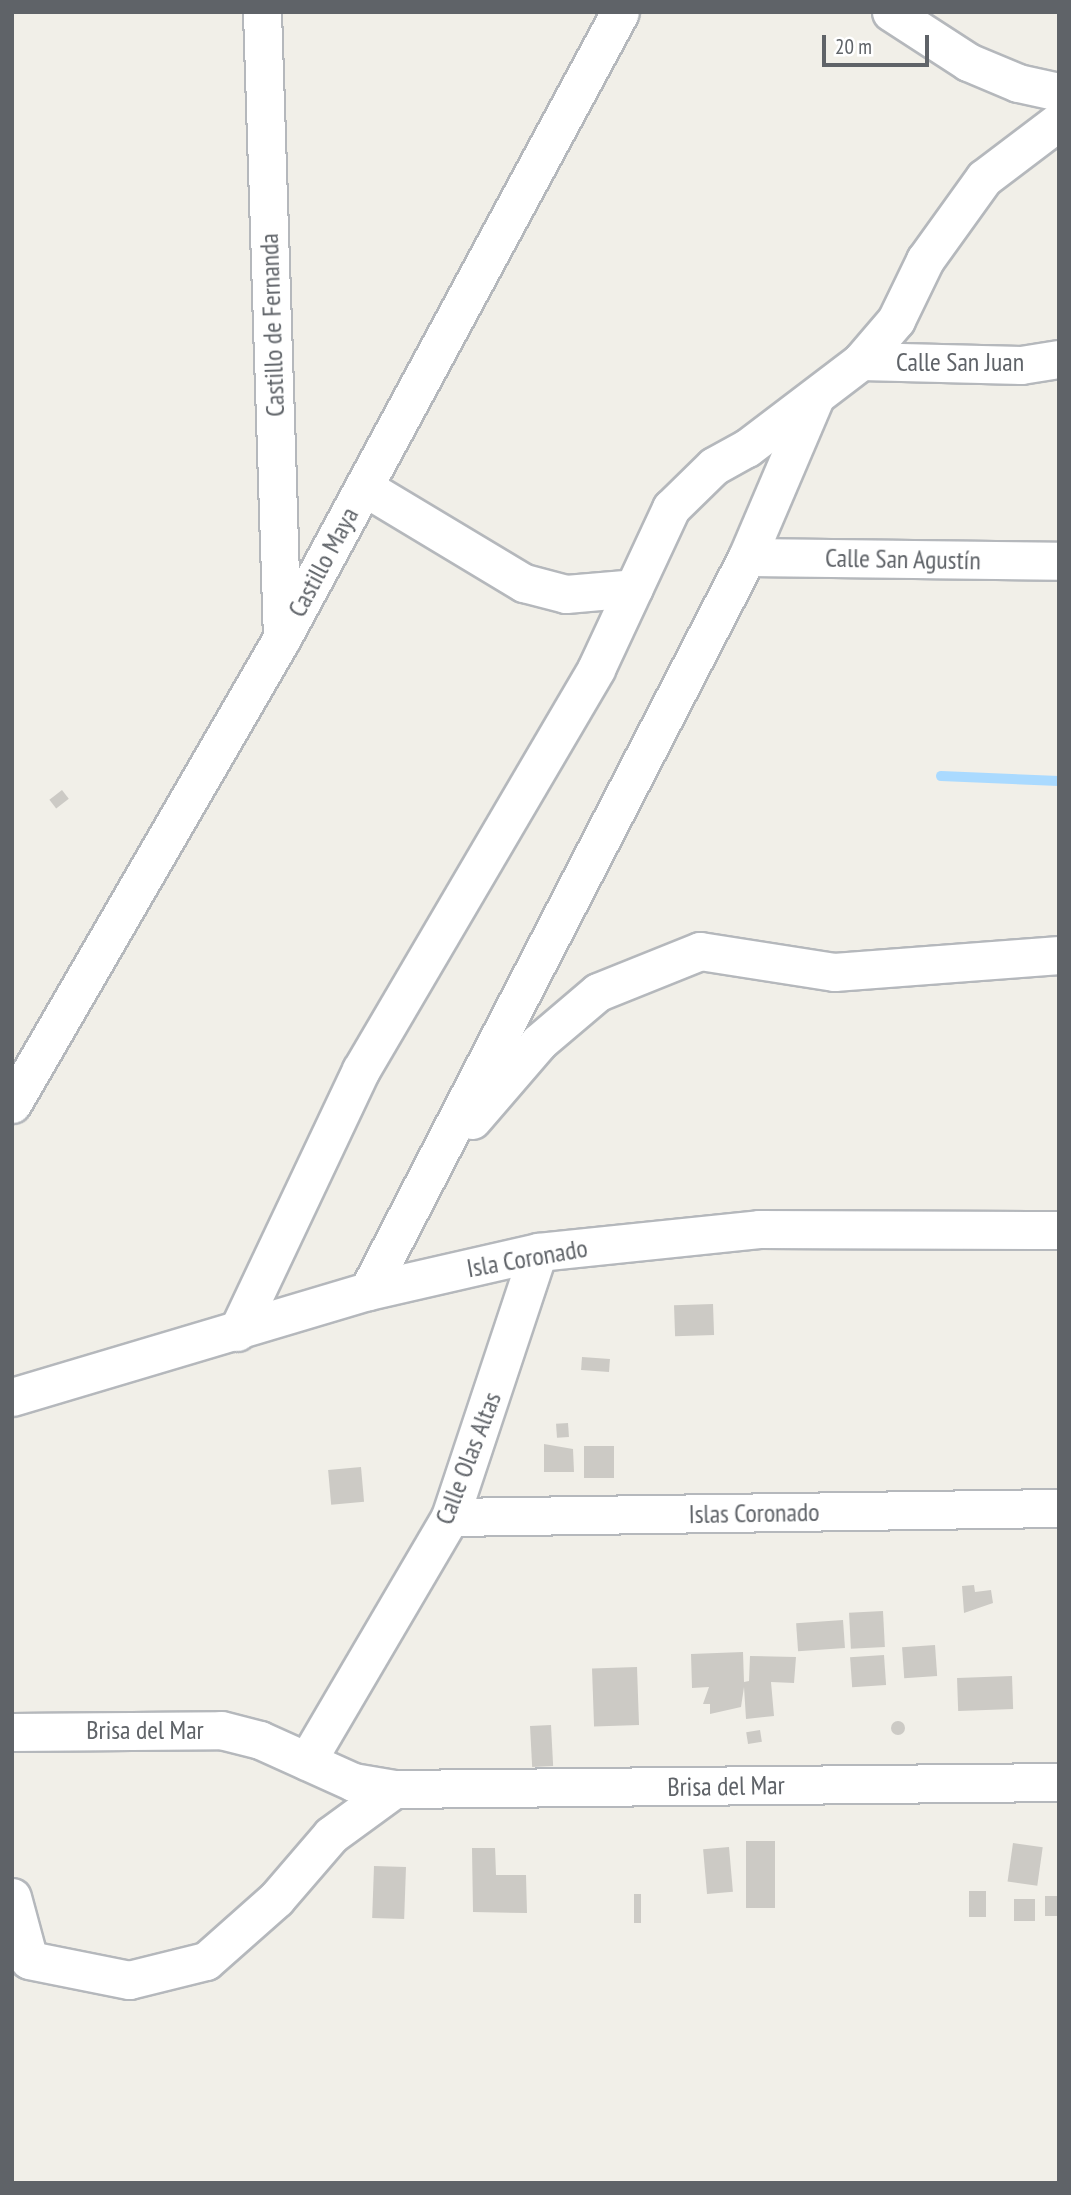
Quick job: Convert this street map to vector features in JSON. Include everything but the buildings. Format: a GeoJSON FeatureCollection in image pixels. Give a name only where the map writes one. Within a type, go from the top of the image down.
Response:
{"type":"FeatureCollection","features":[{"type":"Feature","properties":{"kind":"street","name":"Castillo de Fernanda"},"geometry":{"type":"LineString","coordinates":[[262,12],[282,638]]}},
{"type":"Feature","properties":{"kind":"street","name":"Castillo Maya"},"geometry":{"type":"LineString","coordinates":[[12,1104],[282,638],[620,12]]}},
{"type":"Feature","properties":{"kind":"street"},"geometry":{"type":"LineString","coordinates":[[891,12],[968,62],[1018,83],[1059,92]]}},
{"type":"Feature","properties":{"kind":"street"},"geometry":{"type":"LineString","coordinates":[[237,1332],[361,1070],[589,681],[671,508],[690,485],[814,399],[861,361],[895,320],[925,260],[984,178],[1059,121]]}},
{"type":"Feature","properties":{"kind":"street","name":"Calle San Juan"},"geometry":{"type":"LineString","coordinates":[[861,361],[1021,365],[1059,359]]}},
{"type":"Feature","properties":{"kind":"street"},"geometry":{"type":"LineString","coordinates":[[368,1291],[747,557],[814,399]]}},
{"type":"Feature","properties":{"kind":"street"},"geometry":{"type":"LineString","coordinates":[[364,487],[524,583],[566,594],[634,588]]}},
{"type":"Feature","properties":{"kind":"street","name":"Calle San Agustín"},"geometry":{"type":"LineString","coordinates":[[747,557],[1059,561]]}},
{"type":"Feature","properties":{"kind":"street"},"geometry":{"type":"LineString","coordinates":[[434,1163],[539,1042],[598,992],[700,951],[834,972],[1059,955]]}},
{"type":"Feature","properties":{"kind":"street","name":"Isla Coronado"},"geometry":{"type":"LineString","coordinates":[[12,1397],[368,1291],[538,1252],[759,1229],[1059,1230]]}},
{"type":"Feature","properties":{"kind":"street","name":"Calle Olas Altas"},"geometry":{"type":"LineString","coordinates":[[307,1761],[450,1517],[538,1252]]}},
{"type":"Feature","properties":{"kind":"street","name":"Islas Coronado"},"geometry":{"type":"LineString","coordinates":[[450,1517],[1059,1508]]}},
{"type":"Feature","properties":{"kind":"street","name":"Brisa del Mar"},"geometry":{"type":"LineString","coordinates":[[12,1732],[221,1730],[307,1761],[352,1782],[394,1789],[1059,1782]]}},
{"type":"Feature","properties":{"kind":"street"},"geometry":{"type":"LineString","coordinates":[[12,1897],[29,1960],[129,1980],[206,1961],[276,1899],[331,1835],[394,1789]]}},
{"type":"Feature","properties":{"kind":"waterway"},"geometry":{"type":"LineString","coordinates":[[941,776],[1059,781]]}}]}
